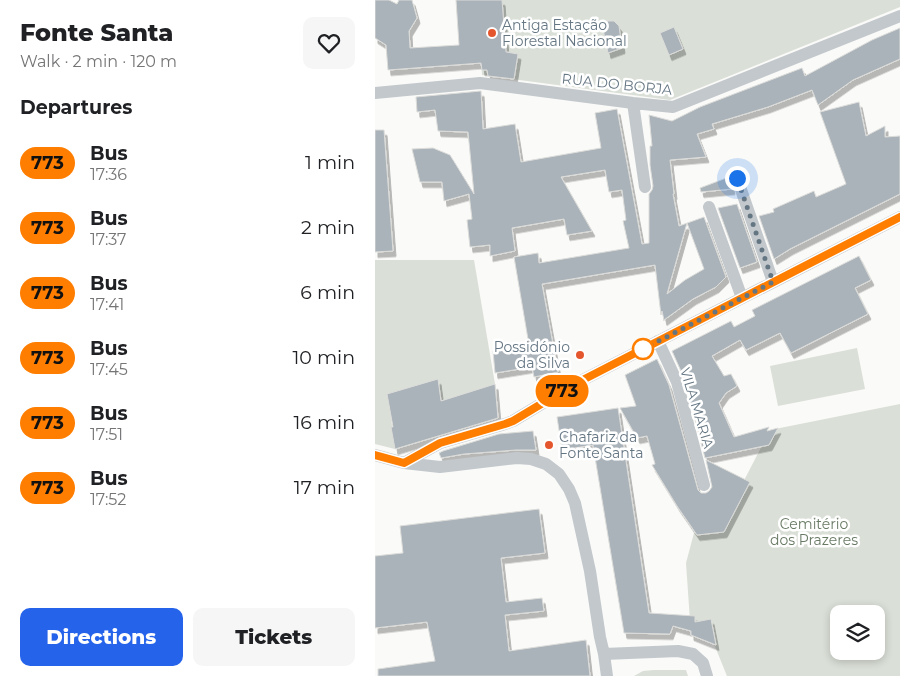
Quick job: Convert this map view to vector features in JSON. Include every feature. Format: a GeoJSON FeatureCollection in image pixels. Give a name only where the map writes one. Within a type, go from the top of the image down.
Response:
{"type":"FeatureCollection","features":[{"type":"Feature","properties":{"kind":"street","name":"RUA DO BORJA"},"geometry":{"type":"LineString","coordinates":[[375,93],[480,83],[633,104],[673,107],[900,16]]}},
{"type":"Feature","properties":{"kind":"street"},"geometry":{"type":"LineString","coordinates":[[633,104],[645,188]]}},
{"type":"Feature","properties":{"kind":"street"},"geometry":{"type":"LineString","coordinates":[[737,178],[773,282]]}},
{"type":"Feature","properties":{"kind":"street"},"geometry":{"type":"LineString","coordinates":[[709,207],[742,298]]}},
{"type":"Feature","properties":{"kind":"street"},"geometry":{"type":"LineString","coordinates":[[404,463],[440,443],[513,421],[562,390],[900,217]]}},
{"type":"Feature","properties":{"kind":"street","name":"VILA MARIA"},"geometry":{"type":"LineString","coordinates":[[657,341],[677,382],[704,486]]}},
{"type":"Feature","properties":{"kind":"street"},"geometry":{"type":"LineString","coordinates":[[375,455],[404,463],[440,467],[531,458],[546,464],[559,474],[569,489],[575,503],[590,571],[600,637],[605,654],[607,676]]}},
{"type":"Feature","properties":{"kind":"street"},"geometry":{"type":"LineString","coordinates":[[605,654],[678,651],[693,654],[703,663],[707,676]]}},
{"type":"Feature","properties":{"kind":"green space"},"geometry":{"type":"Polygon","coordinates":[[[477,0],[900,0],[900,7],[670,100],[482,75],[477,0]]]}},
{"type":"Feature","properties":{"kind":"green space"},"geometry":{"type":"Polygon","coordinates":[[[375,260],[474,260],[495,384],[441,401],[438,379],[388,394],[395,449],[375,444],[375,260]]]}},
{"type":"Feature","properties":{"kind":"green space"},"geometry":{"type":"Polygon","coordinates":[[[857,348],[865,389],[778,406],[770,366],[857,348]]]}},
{"type":"Feature","properties":{"kind":"green space","name":"Cemitério dos Prazeres"},"geometry":{"type":"Polygon","coordinates":[[[900,404],[900,676],[727,676],[714,644],[691,635],[686,563],[694,533],[720,527],[770,430],[900,404]]]}},
{"type":"Feature","properties":{"kind":"green space"},"geometry":{"type":"Polygon","coordinates":[[[686,670],[688,676],[634,676],[643,671],[686,670]]]}},
{"type":"Feature","properties":{"kind":"building"},"geometry":{"type":"Polygon","coordinates":[[[375,0],[389,0],[397,4],[399,0],[412,0],[417,18],[409,31],[410,48],[459,45],[456,0],[502,0],[506,52],[518,54],[514,79],[488,76],[487,70],[482,70],[481,63],[388,70],[386,45],[375,38],[375,0]]]}},
{"type":"Feature","properties":{"kind":"building"},"geometry":{"type":"Polygon","coordinates":[[[608,21],[614,21],[619,26],[622,48],[608,53],[603,29],[608,21]]]}},
{"type":"Feature","properties":{"kind":"building"},"geometry":{"type":"Polygon","coordinates":[[[674,27],[683,49],[669,55],[660,33],[674,27]]]}},
{"type":"Feature","properties":{"kind":"building"},"geometry":{"type":"Polygon","coordinates":[[[900,28],[900,59],[853,80],[818,105],[812,90],[768,107],[712,124],[714,129],[697,134],[706,157],[670,160],[673,194],[679,226],[687,223],[704,217],[726,277],[716,287],[693,299],[664,320],[662,311],[661,315],[655,265],[542,284],[558,372],[534,377],[532,367],[495,373],[493,351],[529,345],[514,257],[538,253],[539,263],[629,248],[623,221],[626,220],[622,190],[609,192],[605,170],[561,177],[592,231],[567,235],[564,219],[512,228],[515,251],[490,256],[490,245],[470,247],[467,220],[472,219],[469,194],[444,201],[442,182],[420,182],[412,149],[433,148],[450,155],[474,194],[468,132],[438,131],[435,110],[417,112],[416,97],[481,91],[483,129],[515,124],[521,162],[601,148],[595,113],[617,109],[642,244],[649,243],[649,194],[653,186],[650,165],[650,146],[652,146],[649,115],[672,121],[700,107],[802,68],[805,76],[872,40],[900,28]],[[687,223],[667,294],[685,280],[704,269],[687,223]]]}},
{"type":"Feature","properties":{"kind":"building"},"geometry":{"type":"Polygon","coordinates":[[[859,102],[866,136],[885,126],[885,137],[900,136],[900,194],[790,249],[774,259],[759,216],[774,212],[773,209],[814,191],[816,197],[846,184],[820,112],[859,102]]]}},
{"type":"Feature","properties":{"kind":"building"},"geometry":{"type":"Polygon","coordinates":[[[375,130],[384,130],[393,251],[375,252],[375,130]]]}},
{"type":"Feature","properties":{"kind":"building"},"geometry":{"type":"Polygon","coordinates":[[[729,177],[732,189],[701,192],[700,188],[729,177]]]}},
{"type":"Feature","properties":{"kind":"building"},"geometry":{"type":"Polygon","coordinates":[[[737,204],[757,262],[740,268],[718,208],[737,204]]]}},
{"type":"Feature","properties":{"kind":"building"},"geometry":{"type":"Polygon","coordinates":[[[859,256],[871,280],[855,288],[868,314],[791,353],[780,333],[746,350],[740,340],[712,356],[724,376],[731,374],[737,386],[726,393],[719,403],[734,437],[769,427],[767,431],[778,428],[769,445],[705,458],[685,380],[672,351],[731,321],[734,327],[755,316],[752,310],[859,256]]]}},
{"type":"Feature","properties":{"kind":"building"},"geometry":{"type":"Polygon","coordinates":[[[657,359],[669,385],[698,490],[701,493],[706,493],[712,487],[706,460],[750,482],[724,532],[697,535],[652,465],[655,464],[647,436],[637,438],[620,408],[636,406],[625,375],[657,359]]]}},
{"type":"Feature","properties":{"kind":"building"},"geometry":{"type":"Polygon","coordinates":[[[438,379],[441,401],[495,384],[498,418],[395,449],[387,394],[438,379]]]}},
{"type":"Feature","properties":{"kind":"building"},"geometry":{"type":"Polygon","coordinates":[[[618,408],[649,613],[695,616],[695,622],[711,619],[716,645],[691,635],[691,631],[673,626],[670,634],[624,633],[593,445],[562,450],[557,417],[618,408]]]}},
{"type":"Feature","properties":{"kind":"building"},"geometry":{"type":"Polygon","coordinates":[[[533,431],[536,450],[464,454],[441,458],[439,453],[499,434],[533,431]]]}},
{"type":"Feature","properties":{"kind":"building"},"geometry":{"type":"Polygon","coordinates":[[[539,509],[545,553],[501,558],[506,602],[542,598],[544,611],[505,615],[509,651],[586,640],[590,676],[378,676],[378,669],[435,661],[427,622],[375,628],[375,556],[403,553],[400,526],[539,509]]]}},
{"type":"Feature","properties":{"kind":"bus line","name":"773"},"geometry":{"type":"LineString","coordinates":[[375,455],[404,463],[440,443],[513,421],[562,390],[900,217]]}},
{"type":"Feature","properties":{"kind":"place","name":"Antiga Estação Florestal Nacional"},"geometry":{"type":"Point","coordinates":[492,33]}},
{"type":"Feature","properties":{"kind":"place","name":"Possidónio da Silva"},"geometry":{"type":"Point","coordinates":[580,355]}},
{"type":"Feature","properties":{"kind":"place","name":"Chafariz da Fonte Santa"},"geometry":{"type":"Point","coordinates":[549,445]}},
{"type":"Feature","properties":{"kind":"route"},"geometry":{"type":"LineString","coordinates":[[643,349],[773,282],[737,178]]}}]}
